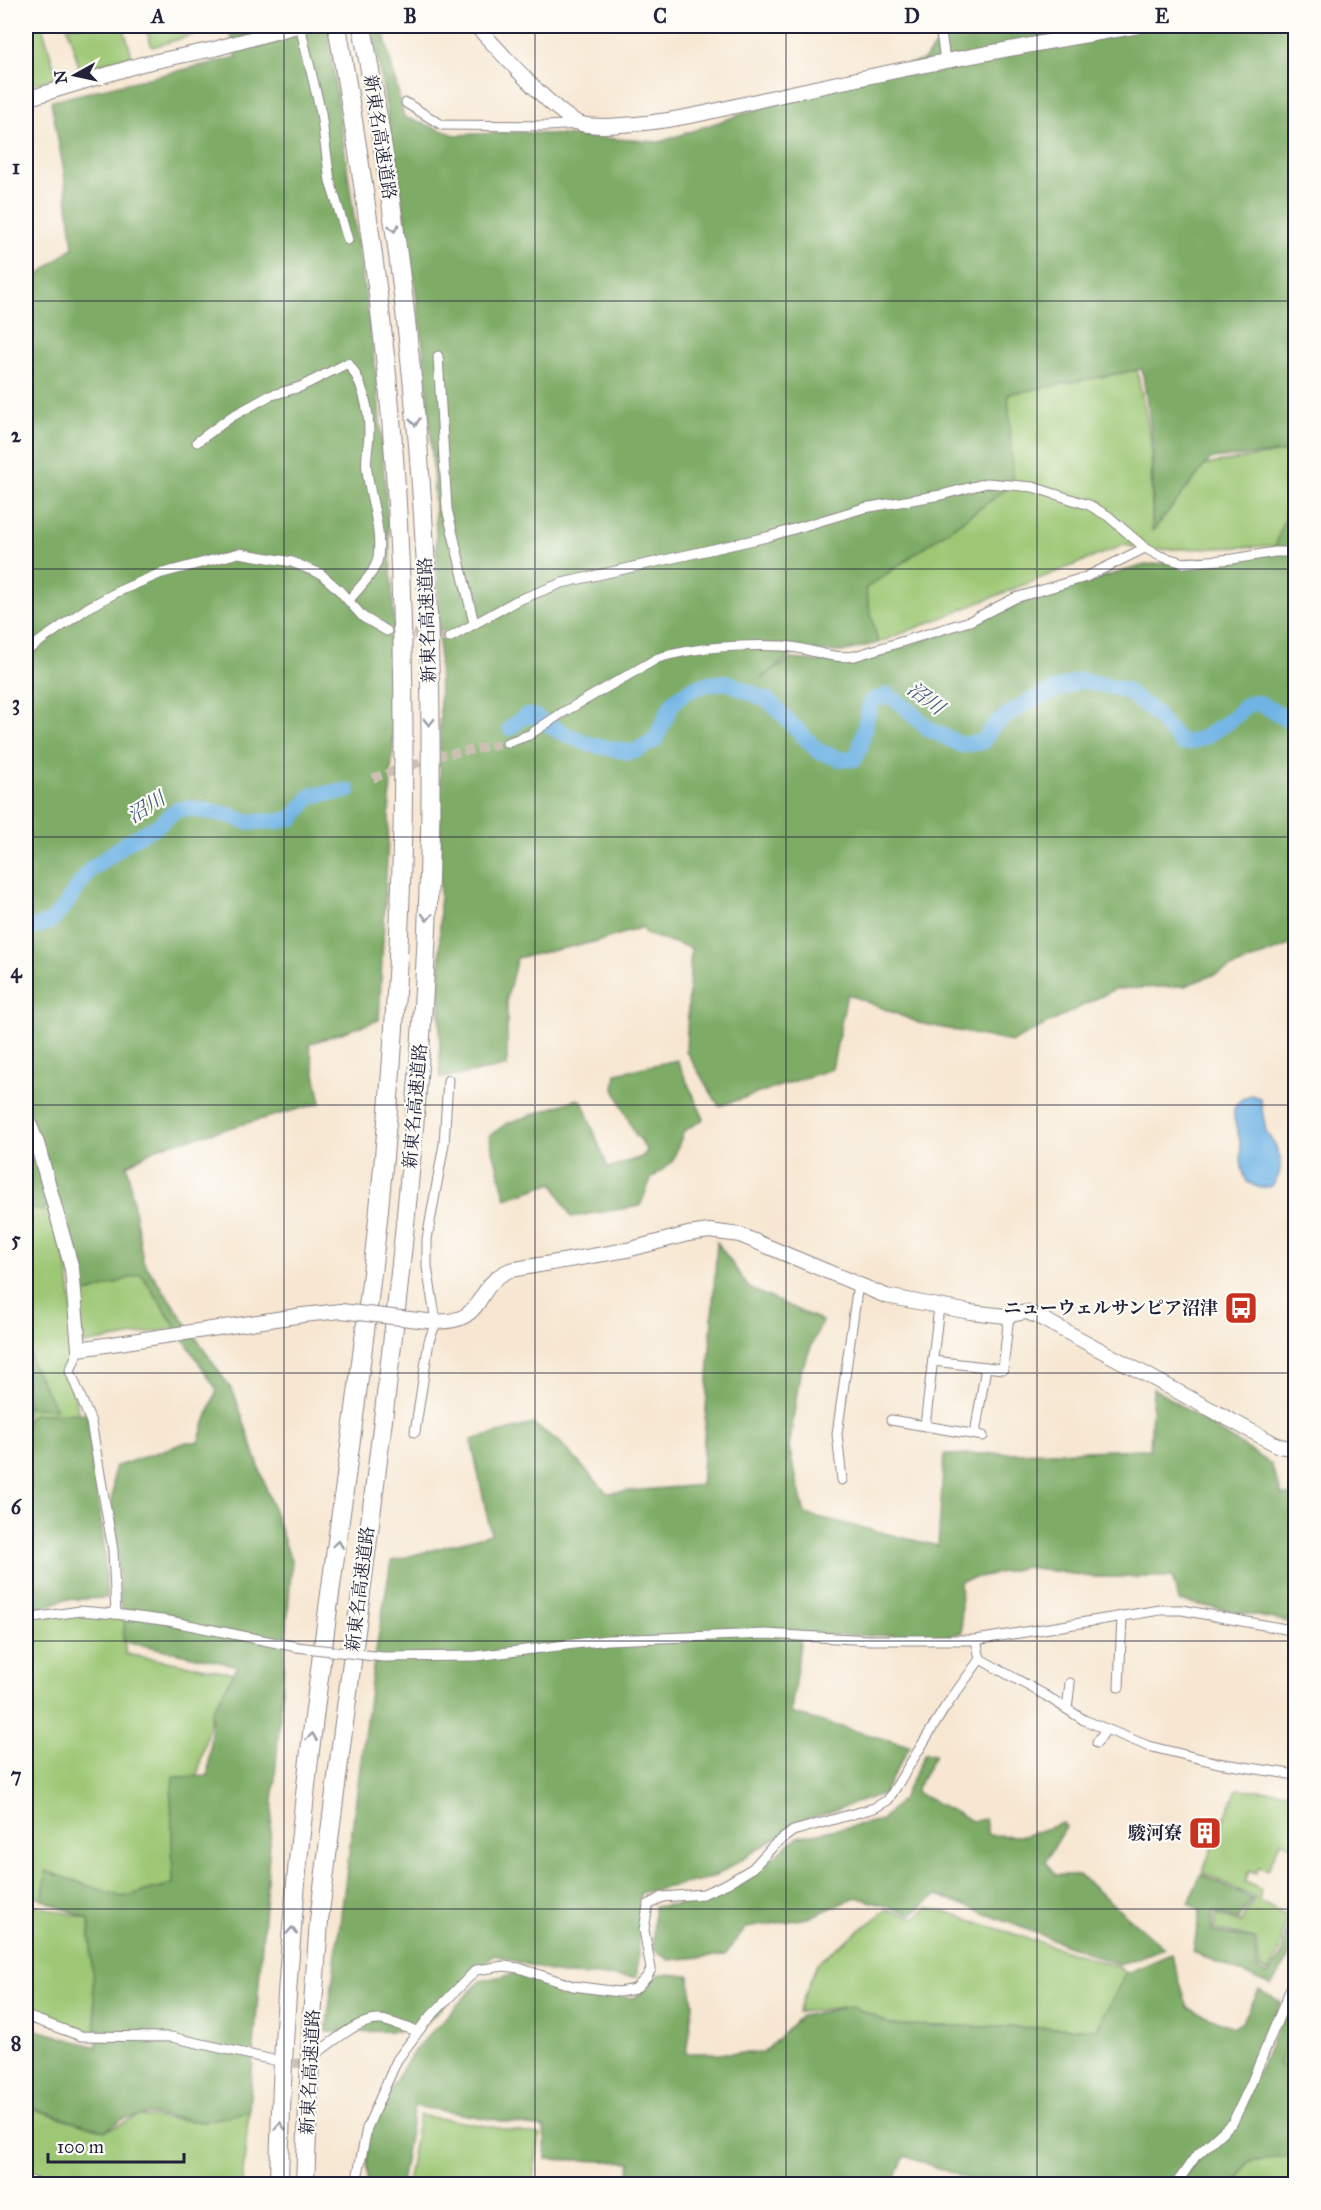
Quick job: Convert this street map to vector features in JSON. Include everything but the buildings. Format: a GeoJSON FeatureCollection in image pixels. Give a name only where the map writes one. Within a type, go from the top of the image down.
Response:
{"type":"FeatureCollection","features":[{"type":"Feature","properties":{"kind":"highway","name":"新東名高速道路"},"geometry":{"type":"LineString","coordinates":[[279,2184],[285,2030],[304,1800],[366,1330],[380,1197],[396,1000],[403,837],[402,610],[391,426],[365,204],[337,26]]}},
{"type":"Feature","properties":{"kind":"highway","name":"新東名高速道路"},"geometry":{"type":"LineString","coordinates":[[305,2184],[310,2043],[319,1921],[403,1239],[424,985],[429,856],[427,612],[419,459],[394,231],[379,121],[362,26]]}},
{"type":"Feature","properties":{"kind":"street"},"geometry":{"type":"LineString","coordinates":[[26,99],[142,64],[214,49],[299,26],[321,113],[330,181],[348,240]]}},
{"type":"Feature","properties":{"kind":"street"},"geometry":{"type":"LineString","coordinates":[[476,26],[554,106],[581,124]]}},
{"type":"Feature","properties":{"kind":"street"},"geometry":{"type":"LineString","coordinates":[[940,26],[945,60]]}},
{"type":"Feature","properties":{"kind":"street"},"geometry":{"type":"LineString","coordinates":[[406,103],[442,125],[581,124],[610,126],[649,124],[945,60],[1139,26]]}},
{"type":"Feature","properties":{"kind":"street"},"geometry":{"type":"LineString","coordinates":[[438,356],[447,509],[474,623]]}},
{"type":"Feature","properties":{"kind":"street"},"geometry":{"type":"LineString","coordinates":[[197,442],[231,417],[269,396],[300,387],[348,363],[358,375],[368,411],[370,434],[367,472],[377,518],[378,550],[378,559],[373,569],[349,600]]}},
{"type":"Feature","properties":{"kind":"street"},"geometry":{"type":"LineString","coordinates":[[449,638],[516,601],[562,583],[767,537],[864,508],[941,495],[987,483],[1034,487],[1089,505],[1108,516],[1145,548],[1160,556],[1184,563],[1233,559],[1275,552],[1296,552]]}},
{"type":"Feature","properties":{"kind":"street"},"geometry":{"type":"LineString","coordinates":[[507,744],[530,735],[562,713],[658,658],[671,654],[738,646],[783,646],[841,658],[855,656],[970,621],[1015,598],[1086,577],[1145,548]]}},
{"type":"Feature","properties":{"kind":"street"},"geometry":{"type":"LineString","coordinates":[[26,651],[89,608],[119,591],[159,574],[239,553],[292,562],[321,574],[349,600],[363,617],[387,631]]}},
{"type":"Feature","properties":{"kind":"street"},"geometry":{"type":"LineString","coordinates":[[415,1432],[432,1321],[427,1239],[444,1144],[448,1080]]}},
{"type":"Feature","properties":{"kind":"street"},"geometry":{"type":"LineString","coordinates":[[26,1115],[37,1143],[72,1269],[79,1349],[70,1371],[91,1422],[113,1550],[116,1614]]}},
{"type":"Feature","properties":{"kind":"street"},"geometry":{"type":"LineString","coordinates":[[79,1349],[303,1314],[341,1311],[432,1321],[458,1320],[475,1310],[498,1275],[510,1270],[627,1250],[688,1234],[710,1232],[740,1235],[886,1296],[939,1307],[1009,1315],[1026,1312],[1280,1446],[1296,1449]]}},
{"type":"Feature","properties":{"kind":"street"},"geometry":{"type":"LineString","coordinates":[[842,1480],[837,1434],[858,1284]]}},
{"type":"Feature","properties":{"kind":"street"},"geometry":{"type":"LineString","coordinates":[[925,1426],[939,1307]]}},
{"type":"Feature","properties":{"kind":"street"},"geometry":{"type":"LineString","coordinates":[[933,1361],[1003,1369],[1009,1315]]}},
{"type":"Feature","properties":{"kind":"street"},"geometry":{"type":"LineString","coordinates":[[891,1420],[979,1435],[986,1367]]}},
{"type":"Feature","properties":{"kind":"street"},"geometry":{"type":"LineString","coordinates":[[26,1619],[80,1611],[116,1614],[297,1647],[382,1657],[476,1656],[607,1640],[766,1634],[870,1640],[976,1640],[1122,1616],[1182,1610],[1296,1631]]}},
{"type":"Feature","properties":{"kind":"street"},"geometry":{"type":"LineString","coordinates":[[1119,1688],[1122,1616]]}},
{"type":"Feature","properties":{"kind":"street"},"geometry":{"type":"LineString","coordinates":[[356,2184],[368,2128],[397,2060],[418,2031],[476,1970],[504,1966],[519,1968],[573,1986],[619,1992],[635,1989],[651,1970],[644,1930],[648,1905],[662,1897],[703,1894],[753,1868],[774,1845],[793,1831],[874,1808],[888,1800],[944,1709],[980,1659],[976,1640]]}},
{"type":"Feature","properties":{"kind":"street"},"geometry":{"type":"LineString","coordinates":[[980,1659],[1084,1720],[1148,1746],[1218,1763],[1296,1775]]}},
{"type":"Feature","properties":{"kind":"street"},"geometry":{"type":"LineString","coordinates":[[1067,1709],[1070,1683]]}},
{"type":"Feature","properties":{"kind":"street"},"geometry":{"type":"LineString","coordinates":[[1097,1743],[1106,1729]]}},
{"type":"Feature","properties":{"kind":"street"},"geometry":{"type":"LineString","coordinates":[[1176,2184],[1195,2157],[1233,2122],[1294,1983]]}},
{"type":"Feature","properties":{"kind":"street"},"geometry":{"type":"LineString","coordinates":[[26,2016],[81,2036],[171,2037],[278,2061]]}},
{"type":"Feature","properties":{"kind":"street"},"geometry":{"type":"LineString","coordinates":[[314,2055],[334,2040],[367,2021],[382,2020],[418,2031]]}},
{"type":"Feature","properties":{"kind":"street"},"geometry":{"type":"LineString","coordinates":[[26,2180],[42,2184]]}},
{"type":"Feature","properties":{"kind":"green space"},"geometry":{"type":"Polygon","coordinates":[[[26,26],[42,26],[57,77],[26,86],[26,26]]]}},
{"type":"Feature","properties":{"kind":"green space"},"geometry":{"type":"Polygon","coordinates":[[[67,26],[123,26],[132,56],[80,70],[67,26]]]}},
{"type":"Feature","properties":{"kind":"green space"},"geometry":{"type":"Polygon","coordinates":[[[145,26],[201,26],[203,32],[152,47],[145,26]]]}},
{"type":"Feature","properties":{"kind":"green space"},"geometry":{"type":"Polygon","coordinates":[[[228,26],[356,26],[330,28],[329,39],[377,380],[398,694],[392,758],[379,1020],[309,1044],[321,1103],[159,1147],[127,1165],[143,1261],[234,1393],[292,1560],[249,2111],[204,2122],[148,2114],[122,2119],[105,2131],[26,2106],[26,2027],[97,2047],[89,1919],[43,1900],[45,1871],[122,1897],[173,1884],[171,1797],[173,1777],[208,1776],[212,1711],[238,1666],[123,1641],[125,1618],[120,1601],[112,1503],[114,1467],[187,1442],[198,1442],[217,1390],[141,1274],[91,1292],[77,1294],[51,1198],[43,1211],[26,1207],[26,285],[73,247],[64,172],[51,101],[237,57],[228,26]]]}},
{"type":"Feature","properties":{"kind":"green space"},"geometry":{"type":"Polygon","coordinates":[[[372,26],[382,26],[404,117],[455,135],[518,132],[660,142],[819,88],[924,60],[941,38],[938,26],[1295,26],[1295,451],[1210,459],[1152,532],[1153,444],[1142,369],[1008,394],[1013,485],[865,589],[878,643],[842,652],[797,651],[761,678],[791,659],[841,663],[862,661],[974,623],[1023,600],[1145,565],[1274,552],[1282,524],[1295,511],[1295,943],[1185,986],[1115,989],[1012,1042],[919,1023],[847,994],[832,1069],[719,1106],[686,1051],[691,948],[645,934],[643,927],[599,941],[517,958],[507,997],[507,1066],[440,1077],[440,738],[434,483],[418,304],[372,26]]]}},
{"type":"Feature","properties":{"kind":"green space"},"geometry":{"type":"Polygon","coordinates":[[[1137,370],[1151,442],[1152,525],[1205,465],[1295,450],[1295,510],[1282,524],[1276,546],[1150,550],[1124,545],[878,643],[865,589],[1013,485],[1008,394],[1137,370]]]}},
{"type":"Feature","properties":{"kind":"green space"},"geometry":{"type":"Polygon","coordinates":[[[677,1060],[704,1119],[684,1131],[672,1162],[651,1179],[640,1206],[571,1217],[553,1183],[506,1199],[489,1136],[506,1124],[577,1099],[582,1101],[608,1168],[642,1157],[647,1151],[636,1136],[614,1089],[616,1073],[677,1060]]]}},
{"type":"Feature","properties":{"kind":"green space"},"geometry":{"type":"Polygon","coordinates":[[[26,1123],[68,1270],[77,1353],[68,1372],[83,1429],[107,1598],[26,1601],[26,1123]]]}},
{"type":"Feature","properties":{"kind":"green space"},"geometry":{"type":"Polygon","coordinates":[[[717,1242],[749,1288],[822,1321],[800,1373],[789,1448],[805,1514],[938,1546],[944,1455],[1150,1449],[1153,1388],[1271,1464],[1282,1495],[1295,1496],[1295,1623],[1179,1601],[1172,1577],[1092,1577],[1026,1567],[960,1581],[962,1632],[951,1636],[801,1635],[791,1713],[910,1746],[883,1794],[805,1820],[712,1878],[640,1893],[637,1977],[563,1975],[494,1955],[418,2031],[326,2032],[372,1674],[391,1561],[491,1534],[471,1440],[533,1424],[560,1442],[607,1493],[701,1485],[717,1242]]]}},
{"type":"Feature","properties":{"kind":"green space"},"geometry":{"type":"Polygon","coordinates":[[[141,1273],[176,1328],[82,1344],[80,1294],[141,1273]]]}},
{"type":"Feature","properties":{"kind":"green space"},"geometry":{"type":"Polygon","coordinates":[[[26,1337],[32,1364],[56,1409],[28,1408],[26,1337]]]}},
{"type":"Feature","properties":{"kind":"green space"},"geometry":{"type":"Polygon","coordinates":[[[87,1413],[104,1544],[107,1598],[65,1599],[26,1614],[26,1421],[33,1414],[87,1413]]]}},
{"type":"Feature","properties":{"kind":"green space"},"geometry":{"type":"Polygon","coordinates":[[[80,1611],[125,1618],[125,1654],[235,1673],[212,1711],[197,1777],[173,1777],[173,1884],[122,1897],[46,1871],[43,1900],[26,1893],[26,1619],[80,1611]]]}},
{"type":"Feature","properties":{"kind":"green space"},"geometry":{"type":"Polygon","coordinates":[[[925,1753],[935,1755],[915,1792],[972,1821],[985,1819],[988,1835],[1024,1836],[1063,1823],[1066,1827],[1045,1862],[1056,1875],[1079,1875],[1164,1948],[1119,1965],[937,1895],[912,1914],[856,1897],[808,1918],[746,1928],[725,1955],[669,1960],[653,1949],[654,1907],[705,1901],[753,1874],[798,1837],[882,1820],[902,1799],[925,1753]]]}},
{"type":"Feature","properties":{"kind":"green space"},"geometry":{"type":"Polygon","coordinates":[[[1237,1789],[1295,1792],[1295,1847],[1281,1840],[1268,1870],[1259,1867],[1255,1874],[1249,1871],[1245,1882],[1261,1890],[1259,1901],[1290,1918],[1283,1931],[1279,1953],[1268,1972],[1260,1968],[1256,1938],[1214,1930],[1216,1914],[1240,1923],[1255,1898],[1202,1872],[1237,1789]]]}},
{"type":"Feature","properties":{"kind":"green space"},"geometry":{"type":"Polygon","coordinates":[[[1201,1874],[1252,1899],[1238,1920],[1213,1911],[1212,1932],[1254,1939],[1258,1970],[1268,1975],[1282,1955],[1286,1932],[1295,1915],[1289,1954],[1271,1985],[1193,1952],[1200,1911],[1188,1903],[1201,1874]]]}},
{"type":"Feature","properties":{"kind":"green space"},"geometry":{"type":"Polygon","coordinates":[[[26,1903],[89,1919],[97,2034],[26,2012],[26,1903]]]}},
{"type":"Feature","properties":{"kind":"green space"},"geometry":{"type":"Polygon","coordinates":[[[929,1907],[1118,1967],[1126,1973],[1097,2029],[892,2025],[852,2006],[798,2012],[817,1963],[886,1910],[915,1917],[929,1907]]]}},
{"type":"Feature","properties":{"kind":"green space"},"geometry":{"type":"Polygon","coordinates":[[[1171,1954],[1188,2008],[1233,2027],[1243,2021],[1259,1990],[1281,2002],[1236,2117],[1174,2184],[982,2184],[905,2156],[892,2184],[626,2184],[631,2162],[546,2159],[544,2128],[414,2106],[401,2184],[367,2184],[367,2128],[413,2052],[480,1981],[516,1973],[573,1992],[634,1998],[659,1974],[689,1975],[693,2004],[686,2053],[763,2053],[801,2016],[852,2006],[892,2025],[1097,2029],[1126,1973],[1171,1954]]]}},
{"type":"Feature","properties":{"kind":"green space"},"geometry":{"type":"Polygon","coordinates":[[[1295,1984],[1295,2072],[1279,2066],[1292,2013],[1283,2009],[1295,1984]]]}},
{"type":"Feature","properties":{"kind":"green space"},"geometry":{"type":"Polygon","coordinates":[[[1285,2012],[1293,2015],[1279,2065],[1295,2072],[1295,2155],[1249,2162],[1235,2184],[1177,2184],[1234,2125],[1285,2012]]]}},
{"type":"Feature","properties":{"kind":"green space"},"geometry":{"type":"Polygon","coordinates":[[[26,2107],[105,2131],[139,2116],[204,2122],[249,2111],[242,2184],[26,2184],[26,2107]]]}},
{"type":"Feature","properties":{"kind":"green space"},"geometry":{"type":"Polygon","coordinates":[[[419,2115],[540,2135],[532,2184],[407,2184],[419,2115]]]}},
{"type":"Feature","properties":{"kind":"green space"},"geometry":{"type":"Polygon","coordinates":[[[1295,2155],[1295,2184],[1235,2184],[1249,2162],[1295,2155]]]}},
{"type":"Feature","properties":{"kind":"water"},"geometry":{"type":"Polygon","coordinates":[[[1251,1095],[1260,1098],[1266,1132],[1281,1160],[1279,1175],[1272,1186],[1260,1188],[1247,1182],[1244,1176],[1240,1141],[1234,1120],[1234,1109],[1237,1104],[1251,1095]]]}},
{"type":"Feature","properties":{"kind":"waterway","name":"沼川"},"geometry":{"type":"LineString","coordinates":[[510,728],[525,716],[533,716],[588,744],[628,752],[637,750],[655,740],[672,704],[679,697],[694,688],[727,682],[769,701],[818,751],[840,759],[855,759],[860,748],[871,701],[888,695],[929,729],[962,745],[982,742],[995,724],[1027,702],[1080,680],[1125,690],[1150,709],[1182,743],[1195,741],[1208,735],[1232,719],[1250,703],[1265,706],[1296,725]]}},
{"type":"Feature","properties":{"kind":"waterway","name":"沼川"},"geometry":{"type":"LineString","coordinates":[[26,930],[50,922],[90,870],[129,841],[157,826],[176,810],[188,808],[228,815],[248,822],[280,821],[293,818],[312,795],[348,791]]}},
{"type":"Feature","properties":{"kind":"tunnel"},"geometry":{"type":"LineString","coordinates":[[387,631],[449,638]]}},
{"type":"Feature","properties":{"kind":"tunnel"},"geometry":{"type":"LineString","coordinates":[[373,778],[439,756],[507,743]]}},
{"type":"Feature","properties":{"kind":"tunnel"},"geometry":{"type":"LineString","coordinates":[[280,2062],[296,2063],[310,2058]]}},
{"type":"Feature","properties":{"kind":"place","name":"ニューウェルサンピア沼津"},"geometry":{"type":"Point","coordinates":[1241,1308]}},
{"type":"Feature","properties":{"kind":"place","name":"駿河寮"},"geometry":{"type":"Point","coordinates":[1205,1833]}}]}
